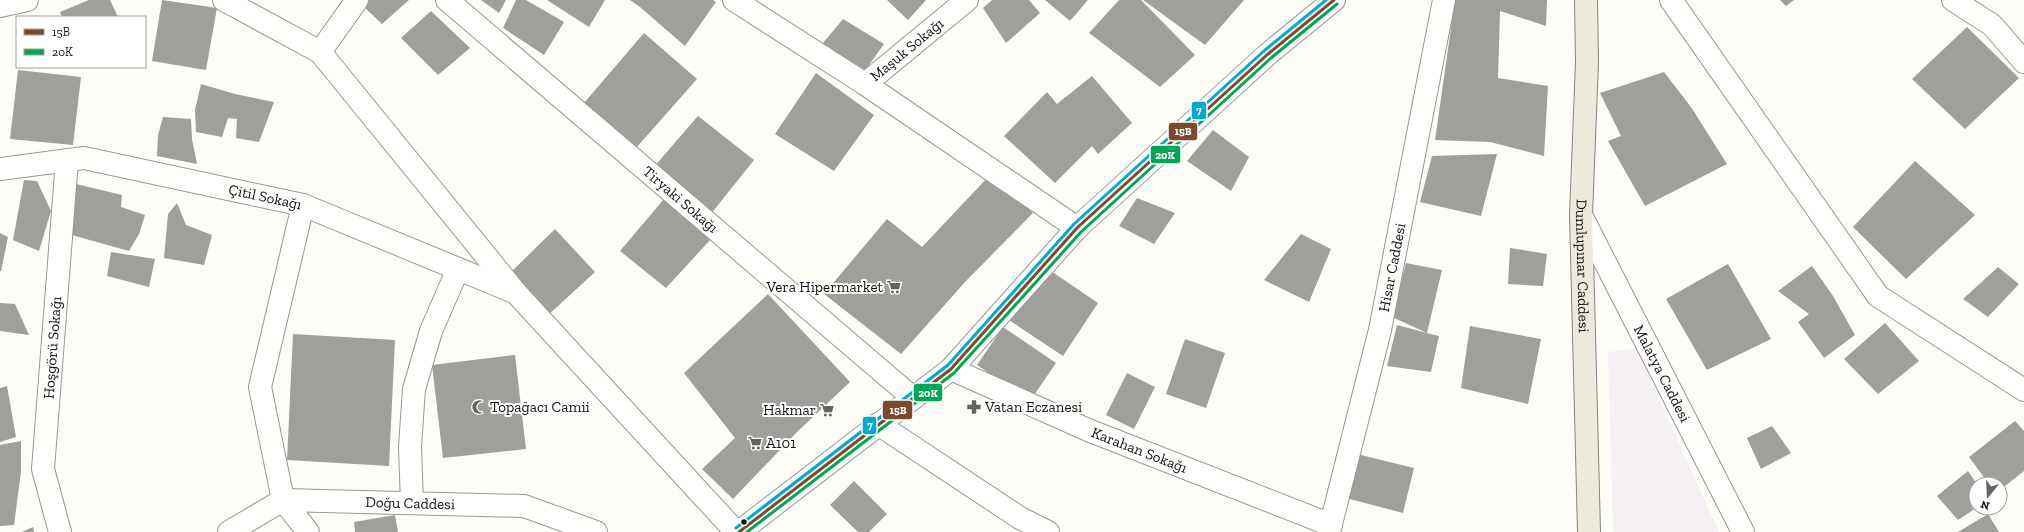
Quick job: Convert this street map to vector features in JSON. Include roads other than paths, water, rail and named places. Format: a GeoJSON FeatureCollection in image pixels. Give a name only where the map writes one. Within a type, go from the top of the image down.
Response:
{"type":"FeatureCollection","features":[{"type":"Feature","properties":{"kind":"main road","name":"Dumlupınar Caddesi"},"geometry":{"type":"LineString","coordinates":[[1586,0],[1587,62],[1581,216],[1590,532]]}},
{"type":"Feature","properties":{"kind":"street"},"geometry":{"type":"LineString","coordinates":[[0,6],[27,0]]}},
{"type":"Feature","properties":{"kind":"street"},"geometry":{"type":"LineString","coordinates":[[224,0],[320,52],[517,294],[738,532],[951,369],[1077,228],[1268,54],[1334,0]]}},
{"type":"Feature","properties":{"kind":"street"},"geometry":{"type":"LineString","coordinates":[[320,52],[357,0]]}},
{"type":"Feature","properties":{"kind":"street","name":"Tiryaki Sokağı"},"geometry":{"type":"LineString","coordinates":[[447,0],[913,398]]}},
{"type":"Feature","properties":{"kind":"street"},"geometry":{"type":"LineString","coordinates":[[734,0],[865,84],[1077,228]]}},
{"type":"Feature","properties":{"kind":"street","name":"Maşuk Sokağı"},"geometry":{"type":"LineString","coordinates":[[865,84],[967,0]]}},
{"type":"Feature","properties":{"kind":"street","name":"Hisar Caddesi"},"geometry":{"type":"LineString","coordinates":[[1330,529],[1380,330],[1444,0]]}},
{"type":"Feature","properties":{"kind":"street"},"geometry":{"type":"LineString","coordinates":[[1671,0],[1878,296],[2024,390]]}},
{"type":"Feature","properties":{"kind":"street"},"geometry":{"type":"LineString","coordinates":[[1953,0],[1992,26],[2024,62]]}},
{"type":"Feature","properties":{"kind":"street","name":"Çitil Sokağı"},"geometry":{"type":"LineString","coordinates":[[0,169],[84,158],[303,205],[517,294]]}},
{"type":"Feature","properties":{"kind":"street","name":"Hoşgörü Sokağı"},"geometry":{"type":"LineString","coordinates":[[60,532],[43,469],[66,160]]}},
{"type":"Feature","properties":{"kind":"street"},"geometry":{"type":"LineString","coordinates":[[303,205],[260,388],[283,500],[308,532]]}},
{"type":"Feature","properties":{"kind":"street","name":"Malatya Caddesi"},"geometry":{"type":"LineString","coordinates":[[1581,216],[1744,532]]}},
{"type":"Feature","properties":{"kind":"street"},"geometry":{"type":"LineString","coordinates":[[412,503],[410,447],[414,389],[431,331],[458,269]]}},
{"type":"Feature","properties":{"kind":"street","name":"Karahan Sokağı"},"geometry":{"type":"LineString","coordinates":[[951,369],[1088,430],[1330,529]]}},
{"type":"Feature","properties":{"kind":"street"},"geometry":{"type":"LineString","coordinates":[[878,424],[1020,518],[1048,532]]}},
{"type":"Feature","properties":{"kind":"street"},"geometry":{"type":"LineString","coordinates":[[229,532],[283,500]]}},
{"type":"Feature","properties":{"kind":"street","name":"Doğu Caddesi"},"geometry":{"type":"LineString","coordinates":[[283,500],[524,506],[596,532]]}},
{"type":"Feature","properties":{"kind":"place","name":"Vera Hipermarket"},"geometry":{"type":"Point","coordinates":[894,287]}},
{"type":"Feature","properties":{"kind":"place","name":"Topağacı Camii"},"geometry":{"type":"Point","coordinates":[479,407]}},
{"type":"Feature","properties":{"kind":"place","name":"Vatan Eczanesi"},"geometry":{"type":"Point","coordinates":[974,407]}},
{"type":"Feature","properties":{"kind":"place","name":"Hakmar"},"geometry":{"type":"Point","coordinates":[827,410]}},
{"type":"Feature","properties":{"kind":"place","name":"A101"},"geometry":{"type":"Point","coordinates":[755,443]}}]}
